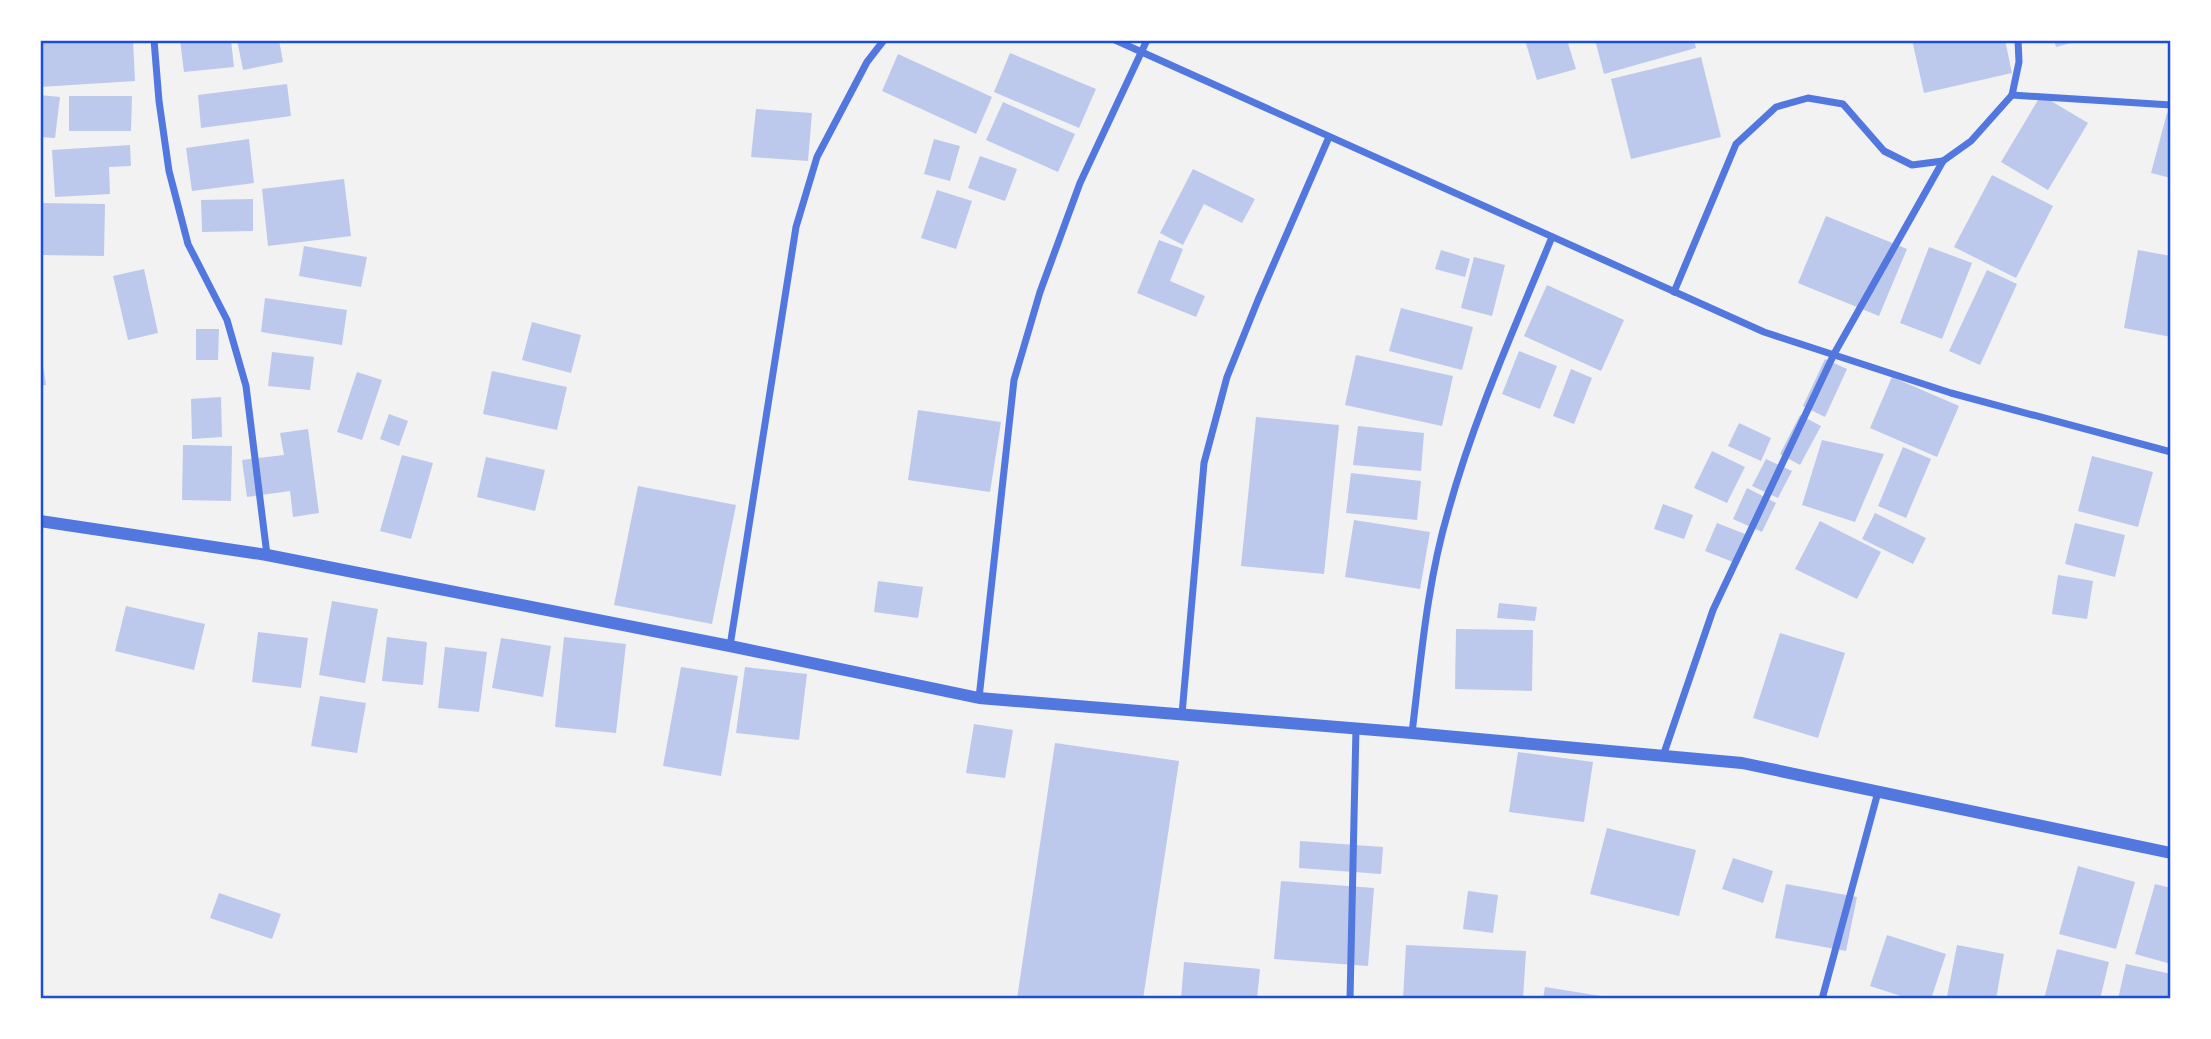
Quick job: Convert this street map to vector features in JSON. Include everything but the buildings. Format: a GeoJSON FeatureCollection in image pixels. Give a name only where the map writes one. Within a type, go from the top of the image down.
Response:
{"type":"FeatureCollection","features":[{"type":"Feature","properties":{"kind":"street"},"geometry":{"type":"LineString","coordinates":[[154,40],[169,171],[188,244],[227,320],[246,386],[267,555]]}},
{"type":"Feature","properties":{"kind":"street"},"geometry":{"type":"LineString","coordinates":[[730,646],[796,227],[817,157],[867,62],[884,40]]}},
{"type":"Feature","properties":{"kind":"street"},"geometry":{"type":"LineString","coordinates":[[1115,40],[1764,332],[1951,393],[2171,452]]}},
{"type":"Feature","properties":{"kind":"street"},"geometry":{"type":"LineString","coordinates":[[979,698],[1014,380],[1040,292],[1080,183],[1147,40]]}},
{"type":"Feature","properties":{"kind":"street"},"geometry":{"type":"LineString","coordinates":[[1663,756],[1713,610],[1834,354],[1943,161],[1971,141],[2012,95],[2019,62],[2018,40]]}},
{"type":"Feature","properties":{"kind":"street"},"geometry":{"type":"LineString","coordinates":[[2012,95],[2171,105]]}},
{"type":"Feature","properties":{"kind":"street"},"geometry":{"type":"LineString","coordinates":[[1674,292],[1736,144],[1776,107],[1808,98],[1843,104],[1884,151],[1912,165],[1943,161]]}},
{"type":"Feature","properties":{"kind":"street"},"geometry":{"type":"LineString","coordinates":[[1182,714],[1204,463],[1227,377],[1329,136]]}},
{"type":"Feature","properties":{"kind":"street"},"geometry":{"type":"LineString","coordinates":[[1412,733],[1428,608],[1447,513],[1484,401],[1552,237]]}},
{"type":"Feature","properties":{"kind":"street"},"geometry":{"type":"LineString","coordinates":[[40,521],[267,555],[979,698],[1356,728],[1742,763],[2171,853]]}},
{"type":"Feature","properties":{"kind":"street"},"geometry":{"type":"LineString","coordinates":[[1350,999],[1356,728]]}},
{"type":"Feature","properties":{"kind":"street"},"geometry":{"type":"LineString","coordinates":[[1822,999],[1878,792]]}}]}
